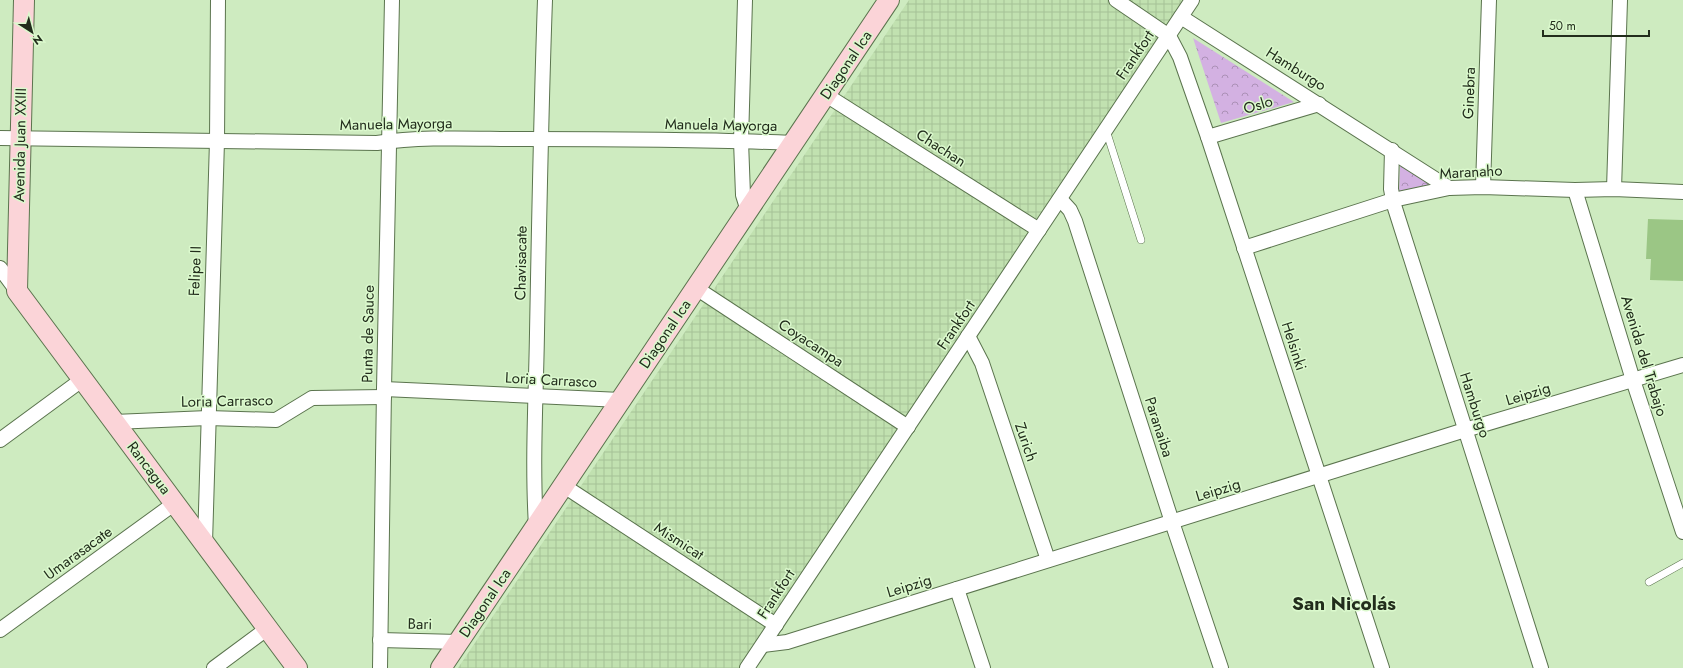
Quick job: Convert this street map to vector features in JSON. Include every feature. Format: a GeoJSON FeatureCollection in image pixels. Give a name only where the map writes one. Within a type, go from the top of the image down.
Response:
{"type":"FeatureCollection","features":[{"type":"Feature","properties":{"kind":"main road","name":"Avenida Juan XXIII"},"geometry":{"type":"LineString","coordinates":[[17,290],[24,0]]}},
{"type":"Feature","properties":{"kind":"main road","name":"Diagonal Ica"},"geometry":{"type":"LineString","coordinates":[[441,668],[889,0]]}},
{"type":"Feature","properties":{"kind":"main road","name":"Rancagua"},"geometry":{"type":"LineString","coordinates":[[17,290],[297,668]]}},
{"type":"Feature","properties":{"kind":"street","name":"Felipe II"},"geometry":{"type":"LineString","coordinates":[[205,543],[217,141],[218,0]]}},
{"type":"Feature","properties":{"kind":"street","name":"Punta de Sauce"},"geometry":{"type":"LineString","coordinates":[[380,668],[388,141],[392,0]]}},
{"type":"Feature","properties":{"kind":"street","name":"Chavisacate"},"geometry":{"type":"LineString","coordinates":[[536,526],[536,396],[540,139],[545,0]]}},
{"type":"Feature","properties":{"kind":"street"},"geometry":{"type":"LineString","coordinates":[[745,0],[740,141],[743,196],[748,211]]}},
{"type":"Feature","properties":{"kind":"street"},"geometry":{"type":"LineString","coordinates":[[1116,0],[1169,36]]}},
{"type":"Feature","properties":{"kind":"street","name":"Frankfort"},"geometry":{"type":"LineString","coordinates":[[747,668],[764,645],[776,624],[1192,0]]}},
{"type":"Feature","properties":{"kind":"street","name":"Ginebra"},"geometry":{"type":"LineString","coordinates":[[1483,187],[1489,0]]}},
{"type":"Feature","properties":{"kind":"street"},"geometry":{"type":"LineString","coordinates":[[1614,189],[1620,0]]}},
{"type":"Feature","properties":{"kind":"street","name":"Hamburgo"},"geometry":{"type":"LineString","coordinates":[[1181,17],[1392,150],[1449,188]]}},
{"type":"Feature","properties":{"kind":"street","name":"Helsinki"},"geometry":{"type":"LineString","coordinates":[[1169,36],[1180,57],[1208,137],[1382,668]]}},
{"type":"Feature","properties":{"kind":"street","name":"Chachan"},"geometry":{"type":"LineString","coordinates":[[826,94],[1039,230]]}},
{"type":"Feature","properties":{"kind":"street","name":"Oslo"},"geometry":{"type":"LineString","coordinates":[[1208,137],[1319,104]]}},
{"type":"Feature","properties":{"kind":"street","name":"Manuela Mayorga"},"geometry":{"type":"LineString","coordinates":[[0,138],[378,143],[403,139],[740,141],[793,143]]}},
{"type":"Feature","properties":{"kind":"street","name":"Hamburgo"},"geometry":{"type":"LineString","coordinates":[[1392,150],[1390,189],[1393,200],[1541,668]]}},
{"type":"Feature","properties":{"kind":"street","name":"Maranaho"},"geometry":{"type":"LineString","coordinates":[[1244,248],[1393,200],[1449,188],[1483,187],[1575,190],[1614,189],[1683,192]]}},
{"type":"Feature","properties":{"kind":"street","name":"Avenida del Trabajo"},"geometry":{"type":"LineString","coordinates":[[1575,190],[1633,380],[1683,532]]}},
{"type":"Feature","properties":{"kind":"street","name":"Paranaiba"},"geometry":{"type":"LineString","coordinates":[[1060,199],[1070,210],[1075,221],[1172,522],[1221,668]]}},
{"type":"Feature","properties":{"kind":"street","name":"Rancagua"},"geometry":{"type":"LineString","coordinates":[[0,268],[17,290]]}},
{"type":"Feature","properties":{"kind":"street","name":"Coyacampa"},"geometry":{"type":"LineString","coordinates":[[696,288],[908,427]]}},
{"type":"Feature","properties":{"kind":"street","name":"Zurich"},"geometry":{"type":"LineString","coordinates":[[968,336],[982,363],[1048,560]]}},
{"type":"Feature","properties":{"kind":"street","name":"Leipzig"},"geometry":{"type":"LineString","coordinates":[[764,645],[787,642],[1465,430],[1683,364]]}},
{"type":"Feature","properties":{"kind":"street"},"geometry":{"type":"LineString","coordinates":[[0,440],[83,379]]}},
{"type":"Feature","properties":{"kind":"street","name":"Loria Carrasco"},"geometry":{"type":"LineString","coordinates":[[114,422],[208,418],[276,420],[312,398],[384,393],[536,396],[621,400]]}},
{"type":"Feature","properties":{"kind":"street","name":"Mismicat"},"geometry":{"type":"LineString","coordinates":[[564,486],[776,624]]}},
{"type":"Feature","properties":{"kind":"street","name":"Umarasacate"},"geometry":{"type":"LineString","coordinates":[[0,630],[175,503]]}},
{"type":"Feature","properties":{"kind":"street"},"geometry":{"type":"LineString","coordinates":[[957,589],[983,668]]}},
{"type":"Feature","properties":{"kind":"street"},"geometry":{"type":"LineString","coordinates":[[214,668],[268,628]]}},
{"type":"Feature","properties":{"kind":"street","name":"Bari"},"geometry":{"type":"LineString","coordinates":[[380,640],[459,642]]}},
{"type":"Feature","properties":{"kind":"lane"},"geometry":{"type":"LineString","coordinates":[[1106,129],[1141,240]]}},
{"type":"Feature","properties":{"kind":"lane"},"geometry":{"type":"LineString","coordinates":[[1649,582],[1683,564]]}},
{"type":"Feature","properties":{"kind":"shaded area"},"geometry":{"type":"Polygon","coordinates":[[[909,0],[1188,0],[741,668],[458,668],[909,0]]]}},
{"type":"Feature","properties":{"kind":"green space"},"geometry":{"type":"Polygon","coordinates":[[[1193,38],[1294,102],[1221,123],[1193,38]]]}},
{"type":"Feature","properties":{"kind":"green space"},"geometry":{"type":"Polygon","coordinates":[[[1400,165],[1433,185],[1399,194],[1400,165]]]}},
{"type":"Feature","properties":{"kind":"building"},"geometry":{"type":"Polygon","coordinates":[[[1648,219],[1683,220],[1683,281],[1650,280],[1651,259],[1646,259],[1648,219]]]}},
{"type":"Feature","properties":{"kind":"district","name":"San Nicolás"},"geometry":{"type":"Point","coordinates":[1344,603]}}]}
